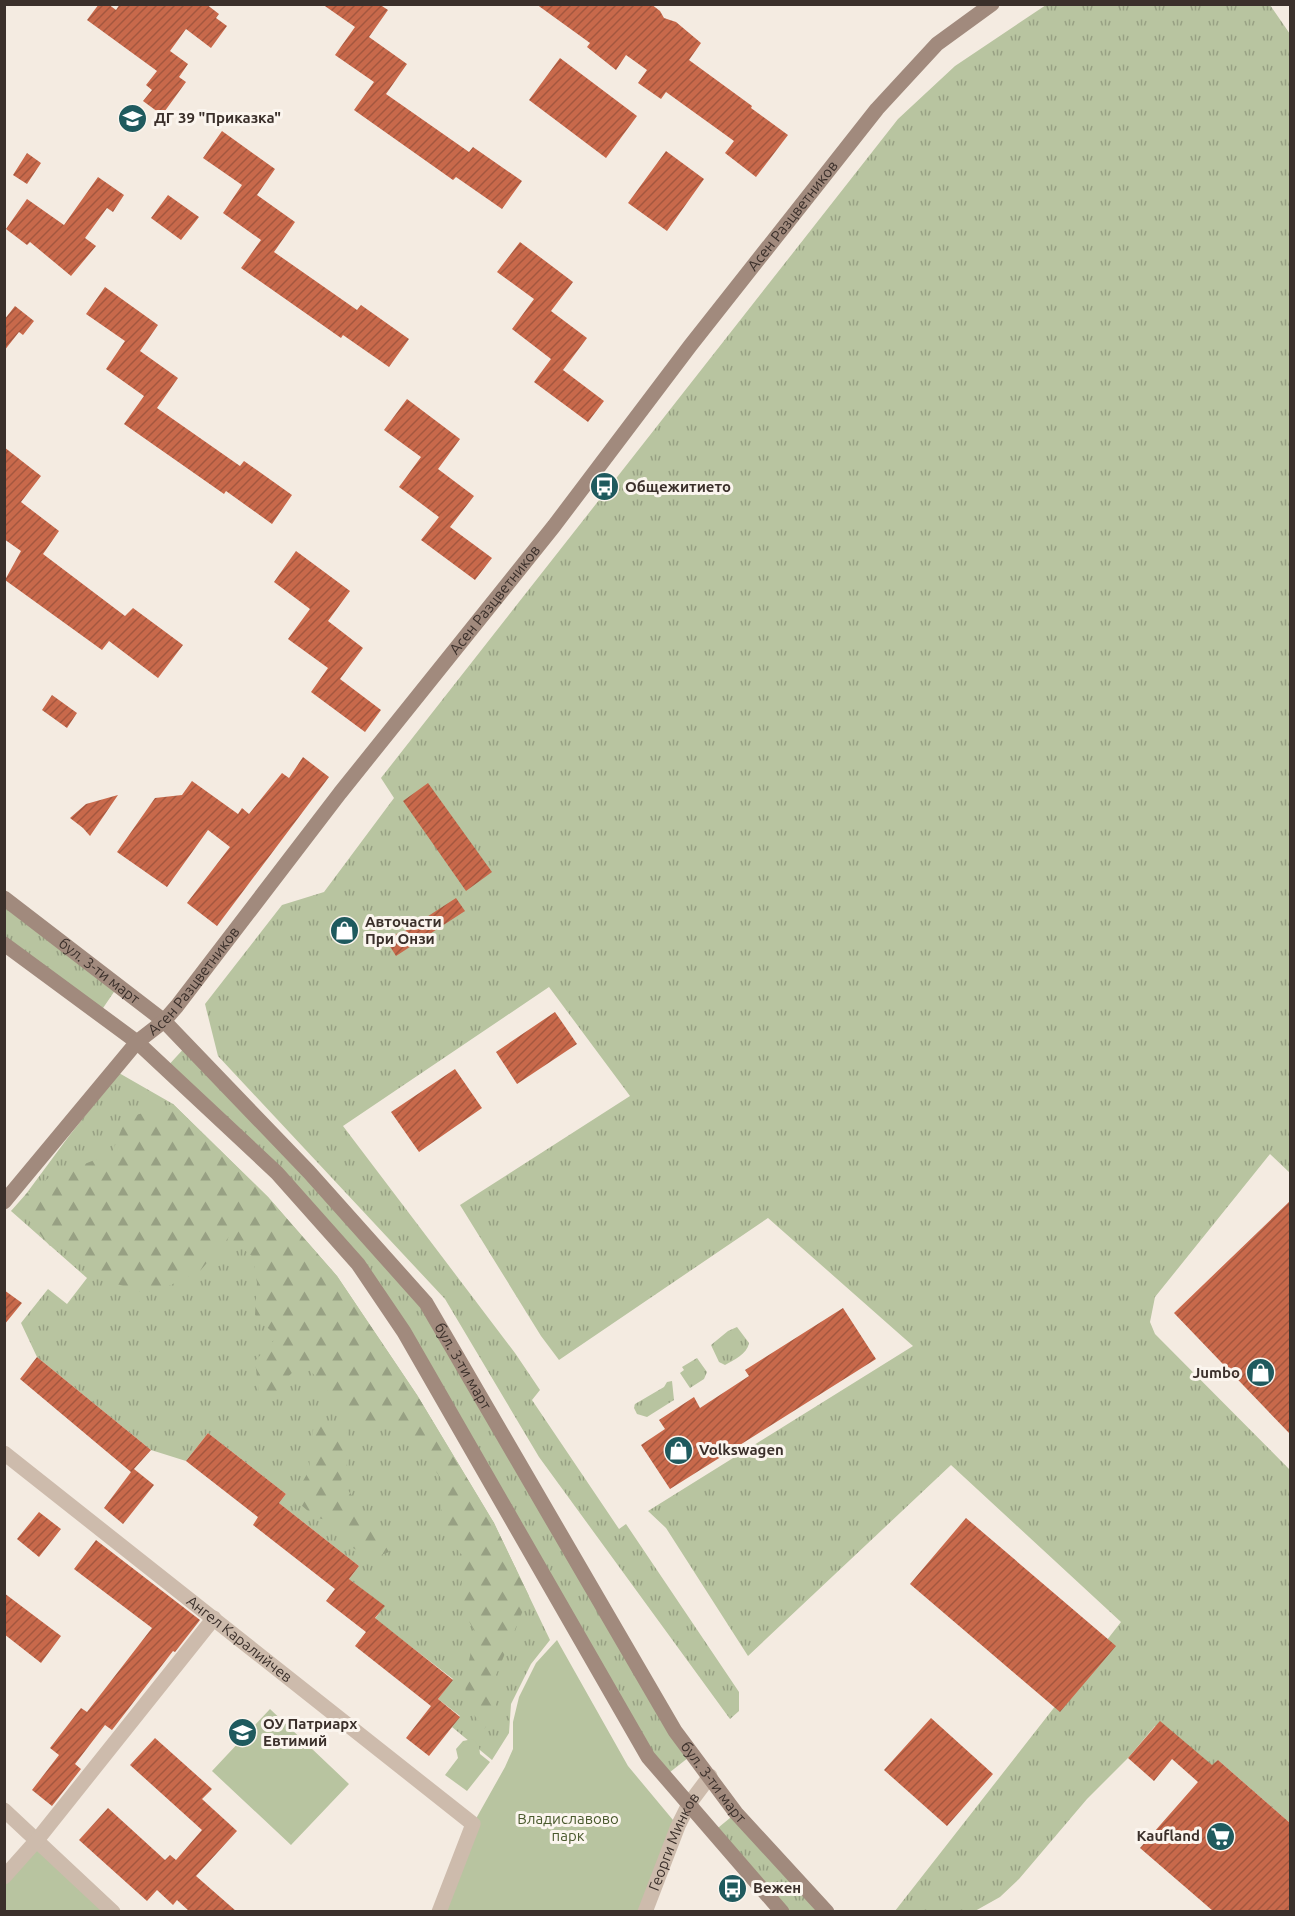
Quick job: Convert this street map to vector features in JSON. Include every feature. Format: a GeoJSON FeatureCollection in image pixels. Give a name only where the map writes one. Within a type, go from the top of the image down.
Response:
{"type":"FeatureCollection","features":[{"type":"Feature","properties":{"kind":"street","name":"Асен Разцветников"},"geometry":{"type":"LineString","coordinates":[[4,1202],[137,1042],[164,1021],[339,793],[554,526],[725,301],[871,117],[937,44],[992,4]]}},
{"type":"Feature","properties":{"kind":"street","name":"бул. 3-ти март"},"geometry":{"type":"LineString","coordinates":[[4,898],[164,1021],[309,1172],[426,1303],[675,1731],[736,1813],[827,1911]]}},
{"type":"Feature","properties":{"kind":"street","name":"бул. 3-ти март"},"geometry":{"type":"LineString","coordinates":[[4,944],[137,1042],[277,1173],[358,1264],[404,1332],[648,1757],[782,1911]]}},
{"type":"Feature","properties":{"kind":"street","name":"Ангел Каралийчев"},"geometry":{"type":"LineString","coordinates":[[4,1453],[473,1824],[439,1911]]}},
{"type":"Feature","properties":{"kind":"street"},"geometry":{"type":"LineString","coordinates":[[4,1877],[37,1840],[214,1618]]}},
{"type":"Feature","properties":{"kind":"street","name":"Георги Минков"},"geometry":{"type":"LineString","coordinates":[[645,1911],[678,1826],[689,1804],[710,1776]]}},
{"type":"Feature","properties":{"kind":"street"},"geometry":{"type":"LineString","coordinates":[[4,1810],[114,1911]]}},
{"type":"Feature","properties":{"kind":"green space"},"geometry":{"type":"Polygon","coordinates":[[[1046,5],[1270,5],[1290,34],[1290,1173],[1270,1154],[1155,1297],[1150,1322],[1155,1334],[1290,1470],[1290,1823],[1218,1760],[1206,1773],[1155,1726],[1128,1758],[1087,1799],[1019,1879],[1000,1897],[975,1911],[895,1911],[1121,1622],[951,1465],[748,1656],[666,1528],[648,1511],[913,1346],[768,1218],[559,1360],[541,1336],[460,1205],[630,1096],[549,987],[343,1126],[515,1353],[540,1390],[532,1400],[619,1529],[626,1524],[739,1692],[739,1711],[730,1719],[539,1457],[445,1299],[218,1056],[205,1004],[282,905],[324,892],[394,798],[381,778],[898,119],[955,66],[1046,5]]]}},
{"type":"Feature","properties":{"kind":"green space"},"geometry":{"type":"Polygon","coordinates":[[[4,900],[118,986],[99,1014],[5,944],[4,900]]]}},
{"type":"Feature","properties":{"kind":"green space"},"geometry":{"type":"Polygon","coordinates":[[[188,1044],[426,1303],[693,1754],[665,1776],[358,1264],[165,1069],[188,1044]]]}},
{"type":"Feature","properties":{"kind":"green space"},"geometry":{"type":"Polygon","coordinates":[[[119,1073],[173,1104],[268,1197],[337,1276],[417,1395],[494,1523],[550,1640],[531,1664],[511,1704],[509,1733],[492,1760],[452,1727],[460,1716],[438,1699],[453,1679],[375,1619],[384,1606],[349,1579],[359,1566],[279,1503],[286,1494],[208,1433],[186,1461],[151,1450],[37,1357],[21,1323],[48,1289],[67,1304],[87,1278],[11,1211],[119,1073]]]}},
{"type":"Feature","properties":{"kind":"green space"},"geometry":{"type":"Polygon","coordinates":[[[173,1104],[268,1197],[337,1276],[417,1395],[494,1523],[529,1596],[496,1675],[496,1715],[484,1729],[466,1703],[465,1679],[475,1633],[460,1603],[464,1557],[436,1527],[445,1497],[442,1480],[411,1436],[391,1424],[370,1429],[334,1398],[303,1361],[288,1377],[275,1402],[259,1393],[255,1361],[277,1337],[255,1315],[257,1283],[253,1257],[229,1237],[200,1271],[150,1295],[111,1282],[65,1241],[50,1246],[21,1211],[26,1194],[50,1177],[69,1166],[82,1165],[112,1153],[126,1118],[173,1104]]]}},
{"type":"Feature","properties":{"kind":"green space"},"geometry":{"type":"Polygon","coordinates":[[[737,1327],[749,1343],[748,1347],[736,1359],[725,1365],[719,1362],[711,1345],[728,1331],[737,1327]]]}},
{"type":"Feature","properties":{"kind":"green space"},"geometry":{"type":"Polygon","coordinates":[[[697,1358],[707,1372],[704,1379],[690,1388],[680,1373],[684,1370],[682,1367],[697,1358]]]}},
{"type":"Feature","properties":{"kind":"green space"},"geometry":{"type":"Polygon","coordinates":[[[672,1381],[674,1400],[647,1417],[637,1414],[635,1404],[672,1381]]]}},
{"type":"Feature","properties":{"kind":"green space"},"geometry":{"type":"Polygon","coordinates":[[[315,1418],[345,1426],[352,1450],[341,1481],[389,1552],[373,1558],[347,1545],[333,1522],[315,1517],[293,1498],[310,1469],[309,1457],[315,1418]]]}},
{"type":"Feature","properties":{"kind":"green space","name":"Владиславово парк"},"geometry":{"type":"Polygon","coordinates":[[[557,1640],[628,1766],[678,1826],[644,1911],[439,1912],[473,1824],[513,1749],[513,1722],[519,1697],[536,1663],[557,1640]]]}},
{"type":"Feature","properties":{"kind":"green space"},"geometry":{"type":"Polygon","coordinates":[[[270,1709],[349,1784],[291,1845],[212,1771],[270,1709]]]}},
{"type":"Feature","properties":{"kind":"green space"},"geometry":{"type":"Polygon","coordinates":[[[473,1739],[479,1746],[480,1754],[490,1762],[467,1791],[445,1775],[458,1758],[456,1749],[463,1741],[473,1739]]]}},
{"type":"Feature","properties":{"kind":"green space"},"geometry":{"type":"Polygon","coordinates":[[[736,1813],[827,1911],[783,1911],[713,1832],[736,1813]]]}},
{"type":"Feature","properties":{"kind":"green space"},"geometry":{"type":"Polygon","coordinates":[[[37,1840],[114,1911],[5,1911],[4,1875],[37,1840]]]}},
{"type":"Feature","properties":{"kind":"building"},"geometry":{"type":"Polygon","coordinates":[[[99,4],[108,4],[116,10],[120,4],[206,4],[219,14],[216,18],[227,26],[211,48],[186,29],[170,51],[188,64],[179,77],[186,82],[162,115],[143,101],[152,90],[146,85],[157,71],[87,20],[99,4]]]}},
{"type":"Feature","properties":{"kind":"building"},"geometry":{"type":"Polygon","coordinates":[[[322,4],[379,4],[388,10],[369,37],[407,64],[386,94],[469,152],[473,147],[522,181],[502,209],[456,177],[453,180],[354,110],[374,82],[335,55],[355,27],[322,4]]]}},
{"type":"Feature","properties":{"kind":"building"},"geometry":{"type":"Polygon","coordinates":[[[536,4],[651,4],[660,11],[664,18],[676,22],[701,43],[689,60],[788,135],[756,177],[725,153],[734,141],[666,92],[661,99],[638,83],[647,70],[626,55],[616,70],[587,47],[590,43],[536,4]]]}},
{"type":"Feature","properties":{"kind":"building"},"geometry":{"type":"Polygon","coordinates":[[[560,58],[637,116],[606,158],[529,100],[560,58]]]}},
{"type":"Feature","properties":{"kind":"building"},"geometry":{"type":"Polygon","coordinates":[[[222,131],[275,169],[257,195],[295,222],[274,252],[357,310],[361,305],[409,339],[389,367],[343,335],[341,338],[241,268],[261,240],[223,213],[242,185],[203,158],[222,131]]]}},
{"type":"Feature","properties":{"kind":"building"},"geometry":{"type":"Polygon","coordinates":[[[666,151],[704,179],[667,231],[628,203],[666,151]]]}},
{"type":"Feature","properties":{"kind":"building"},"geometry":{"type":"Polygon","coordinates":[[[27,153],[41,163],[27,184],[13,175],[27,153]]]}},
{"type":"Feature","properties":{"kind":"building"},"geometry":{"type":"Polygon","coordinates":[[[98,177],[124,195],[113,212],[107,208],[85,238],[96,246],[71,276],[30,242],[27,245],[6,229],[27,199],[64,225],[98,177]]]}},
{"type":"Feature","properties":{"kind":"building"},"geometry":{"type":"Polygon","coordinates":[[[168,195],[199,217],[181,240],[151,218],[168,195]]]}},
{"type":"Feature","properties":{"kind":"building"},"geometry":{"type":"Polygon","coordinates":[[[520,242],[573,282],[551,311],[587,338],[563,370],[604,401],[588,422],[534,382],[551,359],[512,329],[534,299],[497,272],[520,242]]]}},
{"type":"Feature","properties":{"kind":"building"},"geometry":{"type":"Polygon","coordinates":[[[105,287],[158,325],[140,351],[178,378],[157,408],[240,466],[244,461],[292,495],[272,524],[226,491],[224,494],[124,424],[144,396],[106,369],[125,341],[86,314],[105,287]]]}},
{"type":"Feature","properties":{"kind":"building"},"geometry":{"type":"Polygon","coordinates":[[[15,306],[34,321],[23,335],[19,332],[4,351],[4,320],[15,306]]]}},
{"type":"Feature","properties":{"kind":"building"},"geometry":{"type":"Polygon","coordinates":[[[407,399],[460,439],[438,469],[474,496],[450,527],[492,558],[475,580],[421,540],[439,517],[399,487],[421,457],[384,430],[407,399]]]}},
{"type":"Feature","properties":{"kind":"building"},"geometry":{"type":"Polygon","coordinates":[[[4,447],[41,476],[21,502],[59,531],[43,554],[125,616],[133,608],[183,645],[158,678],[109,641],[102,650],[5,580],[21,551],[4,539],[4,447]]]}},
{"type":"Feature","properties":{"kind":"building"},"geometry":{"type":"Polygon","coordinates":[[[296,551],[350,591],[328,621],[363,648],[340,679],[381,710],[365,732],[311,692],[328,668],[288,639],[310,609],[274,582],[296,551]]]}},
{"type":"Feature","properties":{"kind":"building"},"geometry":{"type":"Polygon","coordinates":[[[52,695],[77,713],[67,728],[42,710],[52,695]]]}},
{"type":"Feature","properties":{"kind":"building"},"geometry":{"type":"Polygon","coordinates":[[[303,757],[329,777],[217,926],[187,903],[230,847],[208,830],[167,887],[117,852],[155,798],[182,795],[192,781],[238,814],[242,808],[249,814],[282,773],[289,778],[303,757]]]}},
{"type":"Feature","properties":{"kind":"building"},"geometry":{"type":"Polygon","coordinates":[[[428,783],[492,872],[466,891],[403,801],[428,783]]]}},
{"type":"Feature","properties":{"kind":"building"},"geometry":{"type":"Polygon","coordinates":[[[118,795],[90,836],[70,818],[86,804],[118,795]]]}},
{"type":"Feature","properties":{"kind":"building"},"geometry":{"type":"Polygon","coordinates":[[[456,898],[465,911],[396,956],[386,940],[398,933],[399,935],[456,898]]]}},
{"type":"Feature","properties":{"kind":"building"},"geometry":{"type":"Polygon","coordinates":[[[555,1012],[577,1044],[517,1084],[496,1052],[555,1012]]]}},
{"type":"Feature","properties":{"kind":"building"},"geometry":{"type":"Polygon","coordinates":[[[455,1069],[482,1108],[419,1152],[391,1112],[455,1069]]]}},
{"type":"Feature","properties":{"kind":"building","name":"Jumbo"},"geometry":{"type":"Polygon","coordinates":[[[1290,1201],[1290,1434],[1174,1313],[1290,1201]]]}},
{"type":"Feature","properties":{"kind":"building"},"geometry":{"type":"Polygon","coordinates":[[[4,1290],[22,1303],[4,1325],[4,1290]]]}},
{"type":"Feature","properties":{"kind":"building"},"geometry":{"type":"Polygon","coordinates":[[[843,1308],[876,1359],[670,1489],[641,1445],[665,1429],[659,1420],[694,1397],[700,1408],[749,1376],[745,1370],[843,1308]]]}},
{"type":"Feature","properties":{"kind":"building"},"geometry":{"type":"Polygon","coordinates":[[[37,1357],[151,1450],[134,1469],[154,1485],[123,1524],[104,1508],[131,1472],[20,1379],[37,1357]]]}},
{"type":"Feature","properties":{"kind":"building"},"geometry":{"type":"Polygon","coordinates":[[[208,1433],[286,1494],[279,1503],[359,1566],[349,1579],[385,1606],[375,1618],[453,1680],[438,1699],[460,1717],[429,1756],[406,1738],[431,1706],[355,1646],[366,1632],[326,1601],[335,1589],[253,1525],[258,1517],[186,1461],[208,1433]]]}},
{"type":"Feature","properties":{"kind":"building"},"geometry":{"type":"Polygon","coordinates":[[[39,1512],[61,1529],[39,1557],[17,1539],[39,1512]]]}},
{"type":"Feature","properties":{"kind":"building"},"geometry":{"type":"Polygon","coordinates":[[[966,1518],[1116,1646],[1060,1712],[910,1584],[966,1518]]]}},
{"type":"Feature","properties":{"kind":"building"},"geometry":{"type":"Polygon","coordinates":[[[96,1540],[200,1620],[112,1730],[105,1725],[75,1764],[81,1769],[52,1806],[32,1790],[59,1755],[50,1748],[81,1708],[87,1712],[152,1628],[74,1569],[96,1540]]]}},
{"type":"Feature","properties":{"kind":"building"},"geometry":{"type":"Polygon","coordinates":[[[4,1593],[61,1636],[41,1663],[4,1634],[4,1593]]]}},
{"type":"Feature","properties":{"kind":"building"},"geometry":{"type":"Polygon","coordinates":[[[931,1718],[993,1774],[947,1826],[884,1770],[931,1718]]]}},
{"type":"Feature","properties":{"kind":"building","name":"Kaufland"},"geometry":{"type":"Polygon","coordinates":[[[1160,1721],[1212,1765],[1218,1760],[1290,1823],[1290,1911],[1213,1911],[1140,1848],[1198,1782],[1172,1759],[1154,1781],[1128,1758],[1160,1721]]]}},
{"type":"Feature","properties":{"kind":"building"},"geometry":{"type":"Polygon","coordinates":[[[155,1738],[212,1789],[202,1799],[237,1831],[196,1876],[236,1911],[189,1911],[177,1900],[173,1905],[157,1890],[147,1901],[79,1840],[108,1808],[165,1860],[170,1855],[176,1860],[202,1830],[130,1765],[155,1738]]]}},
{"type":"Feature","properties":{"kind":"place","name":"ДГ 39 \"Приказка\""},"geometry":{"type":"Point","coordinates":[133,118]}},
{"type":"Feature","properties":{"kind":"place","name":"Общежитието"},"geometry":{"type":"Point","coordinates":[604,487]}},
{"type":"Feature","properties":{"kind":"place","name":"Авточасти При Онзи"},"geometry":{"type":"Point","coordinates":[344,931]}},
{"type":"Feature","properties":{"kind":"place","name":"Jumbo"},"geometry":{"type":"Point","coordinates":[1261,1373]}},
{"type":"Feature","properties":{"kind":"place","name":"Volkswagen"},"geometry":{"type":"Point","coordinates":[678,1450]}},
{"type":"Feature","properties":{"kind":"place","name":"ОУ Патриарх Евтимий"},"geometry":{"type":"Point","coordinates":[242,1733]}},
{"type":"Feature","properties":{"kind":"place","name":"Kaufland"},"geometry":{"type":"Point","coordinates":[1221,1836]}},
{"type":"Feature","properties":{"kind":"place","name":"Вежен"},"geometry":{"type":"Point","coordinates":[732,1888]}}]}
